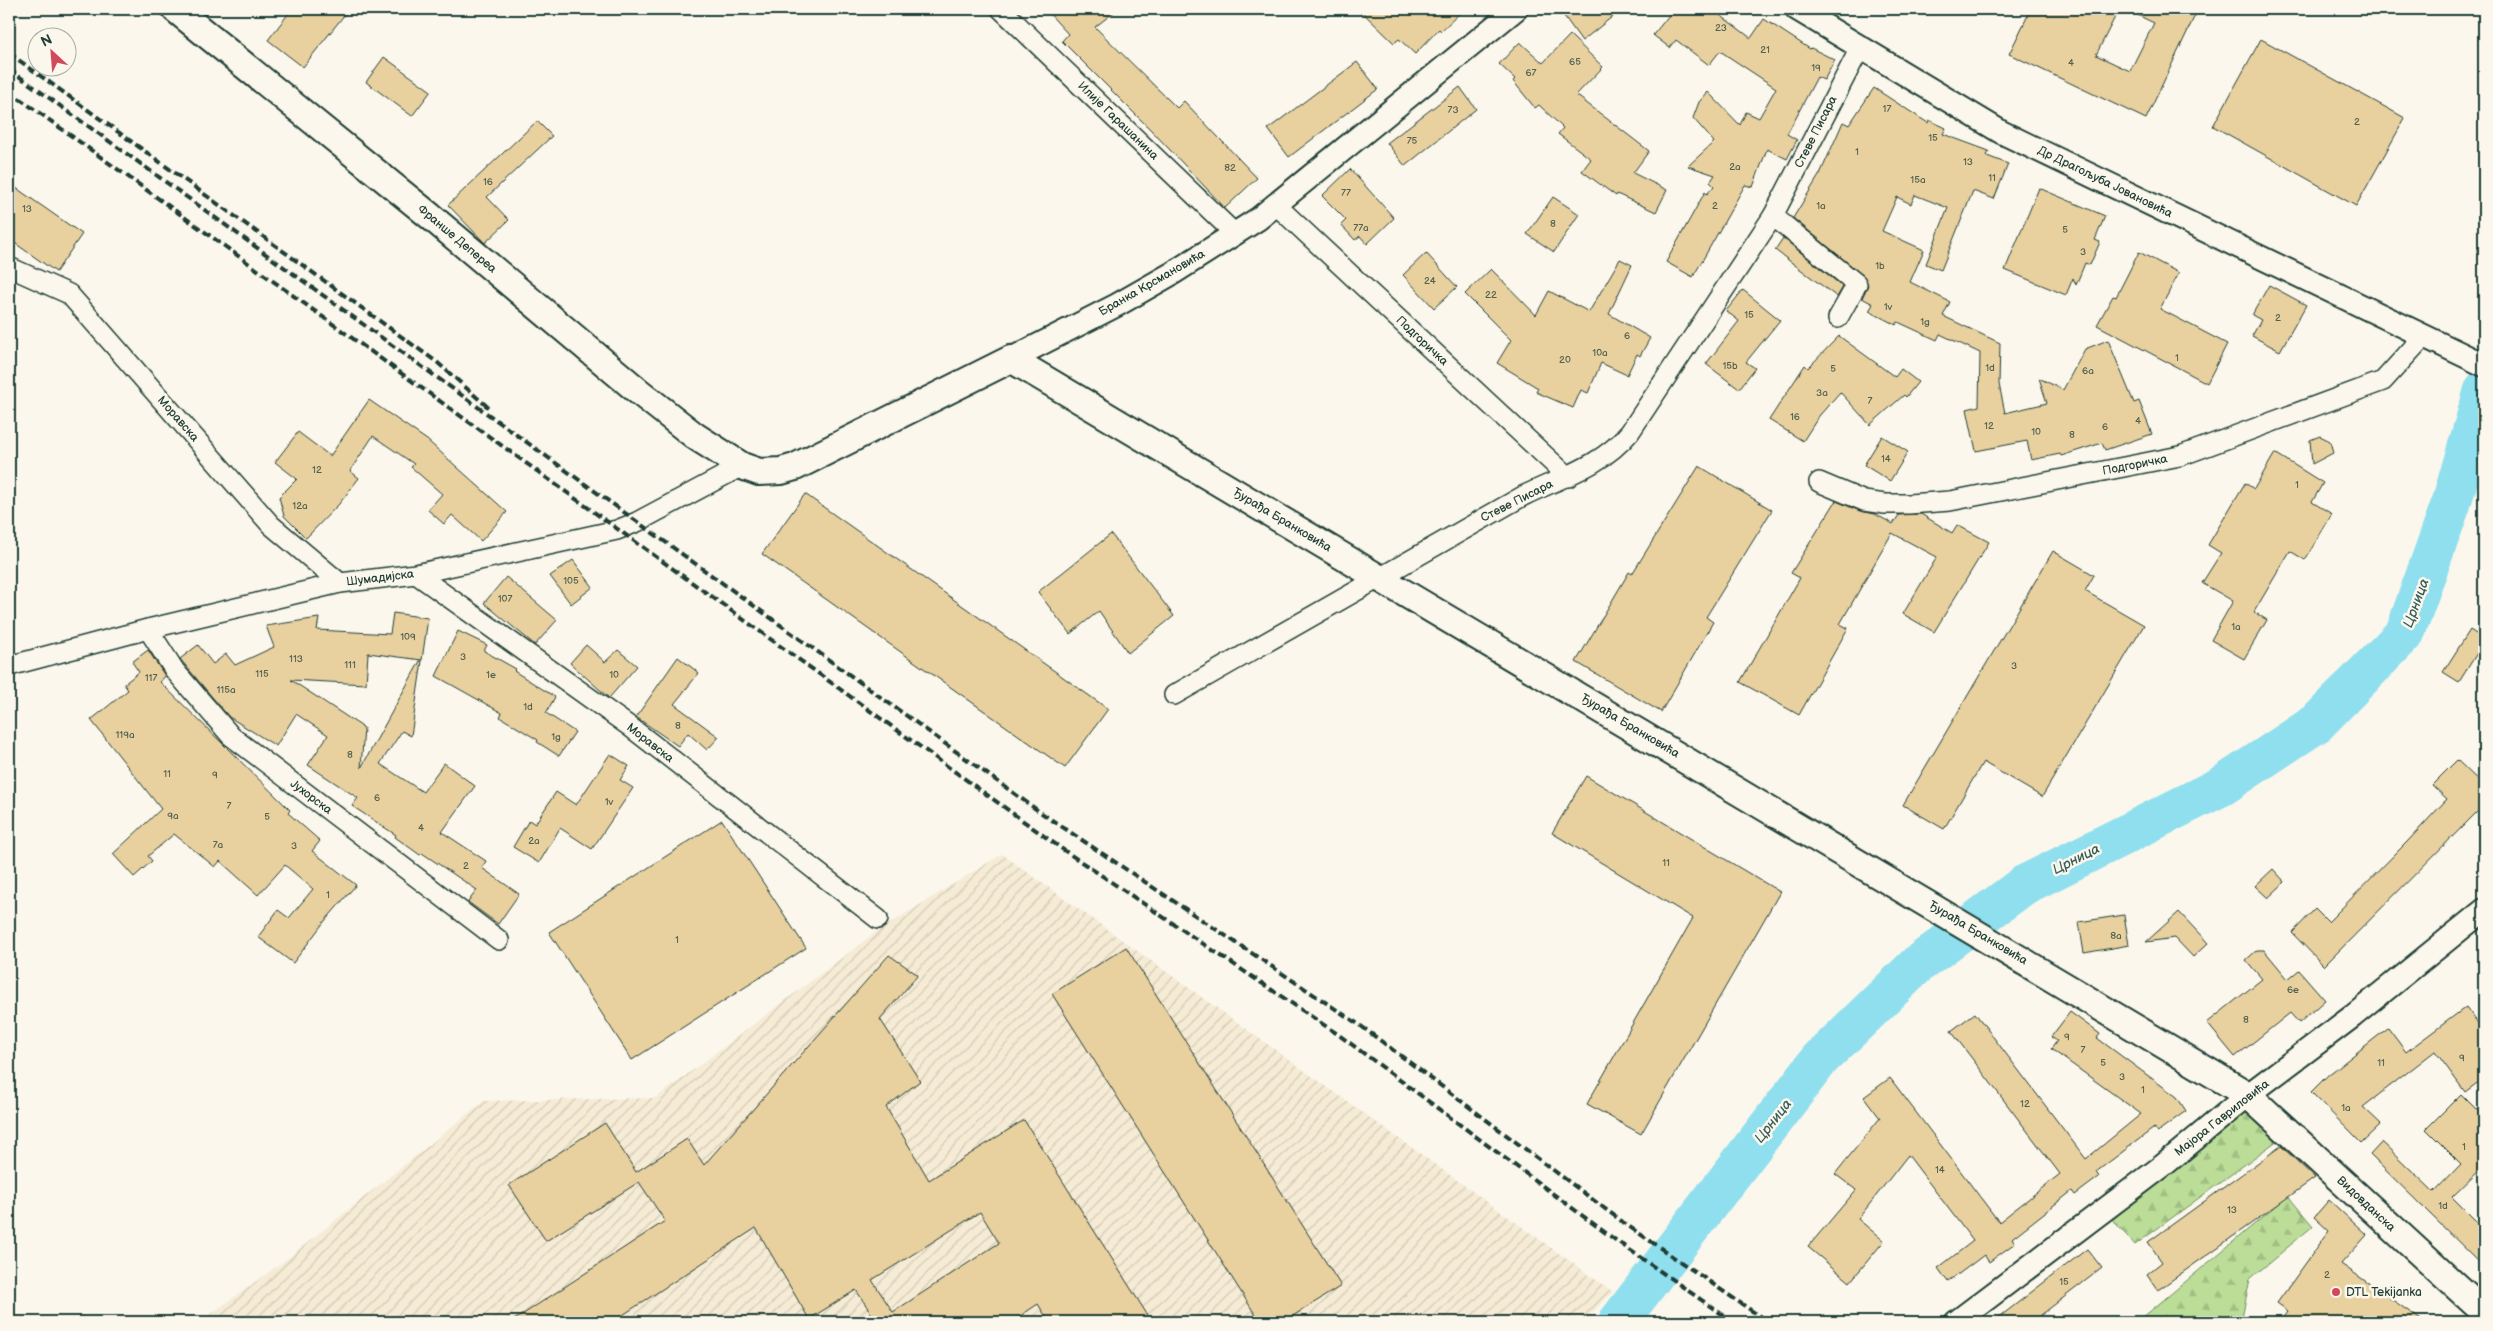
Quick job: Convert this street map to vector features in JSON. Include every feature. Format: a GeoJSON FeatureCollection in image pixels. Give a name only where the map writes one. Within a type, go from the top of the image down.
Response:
{"type":"FeatureCollection","features":[{"type":"Feature","properties":{"kind":"main road","name":"Франше Депереа"},"geometry":{"type":"LineString","coordinates":[[175,9],[430,216],[638,391],[695,436],[742,466]]}},
{"type":"Feature","properties":{"kind":"main road","name":"Бранка Крсмановића"},"geometry":{"type":"LineString","coordinates":[[742,466],[759,472],[770,472],[794,467],[1011,359]]}},
{"type":"Feature","properties":{"kind":"main road","name":"Ђурађа Бранковића"},"geometry":{"type":"LineString","coordinates":[[1011,359],[1886,878],[2248,1096]]}},
{"type":"Feature","properties":{"kind":"main road","name":"Видовданска"},"geometry":{"type":"LineString","coordinates":[[2248,1096],[2484,1312]]}},
{"type":"Feature","properties":{"kind":"street","name":"Илије Гарашанина"},"geometry":{"type":"LineString","coordinates":[[1001,9],[1235,234]]}},
{"type":"Feature","properties":{"kind":"street","name":"Бранка Крсмановића"},"geometry":{"type":"LineString","coordinates":[[1011,359],[1117,305],[1235,234],[1276,204],[1516,9]]}},
{"type":"Feature","properties":{"kind":"street","name":"Др Драгољуба Јовановића"},"geometry":{"type":"LineString","coordinates":[[1797,9],[2001,132],[2484,365]]}},
{"type":"Feature","properties":{"kind":"street","name":"Стеве Писара"},"geometry":{"type":"LineString","coordinates":[[1174,695],[1523,496],[1568,477],[1602,459],[1617,448],[1630,432],[1773,216],[1860,48]]}},
{"type":"Feature","properties":{"kind":"street","name":"Подгоричка"},"geometry":{"type":"LineString","coordinates":[[1276,204],[1568,477]]}},
{"type":"Feature","properties":{"kind":"street"},"geometry":{"type":"LineString","coordinates":[[1773,216],[1857,284],[1838,318]]}},
{"type":"Feature","properties":{"kind":"street","name":"Моравска"},"geometry":{"type":"LineString","coordinates":[[9,267],[69,294],[271,525],[340,582]]}},
{"type":"Feature","properties":{"kind":"street","name":"Подгоричка"},"geometry":{"type":"LineString","coordinates":[[1819,482],[1864,501],[1884,504],[1942,502],[2180,456],[2383,381],[2424,336]]}},
{"type":"Feature","properties":{"kind":"street","name":"Шумадијска"},"geometry":{"type":"LineString","coordinates":[[9,666],[148,629],[340,582],[416,574],[617,530],[637,522],[742,466]]}},
{"type":"Feature","properties":{"kind":"street","name":"Моравска"},"geometry":{"type":"LineString","coordinates":[[416,574],[629,726],[878,919]]}},
{"type":"Feature","properties":{"kind":"street","name":"Јухорска"},"geometry":{"type":"LineString","coordinates":[[148,629],[175,671],[231,736],[500,940]]}},
{"type":"Feature","properties":{"kind":"street","name":"Мајора Гавриловића"},"geometry":{"type":"LineString","coordinates":[[1956,1322],[2165,1164],[2248,1096],[2346,1022],[2484,910]]}},
{"type":"Feature","properties":{"kind":"shaded area"},"geometry":{"type":"Polygon","coordinates":[[[1002,854],[1613,1292],[1583,1322],[200,1322],[291,1256],[484,1101],[656,1098],[876,932],[1002,854]]]}},
{"type":"Feature","properties":{"kind":"green space"},"geometry":{"type":"Polygon","coordinates":[[[2246,1111],[2278,1140],[2135,1245],[2111,1218],[2246,1111]]]}},
{"type":"Feature","properties":{"kind":"green space"},"geometry":{"type":"Polygon","coordinates":[[[2288,1196],[2313,1226],[2250,1279],[2241,1322],[2140,1322],[2142,1318],[2288,1196]]]}},
{"type":"Feature","properties":{"kind":"building"},"geometry":{"type":"Polygon","coordinates":[[[292,9],[349,9],[303,67],[268,40],[292,9]]]}},
{"type":"Feature","properties":{"kind":"building"},"geometry":{"type":"Polygon","coordinates":[[[1045,9],[1118,9],[1095,27],[1177,108],[1184,101],[1257,178],[1225,208],[1152,131],[1062,41],[1068,34],[1045,9]]]}},
{"type":"Feature","properties":{"kind":"building"},"geometry":{"type":"Polygon","coordinates":[[[1359,9],[1464,9],[1441,31],[1439,29],[1415,54],[1399,39],[1394,43],[1359,9]]]}},
{"type":"Feature","properties":{"kind":"building"},"geometry":{"type":"Polygon","coordinates":[[[1559,9],[1622,9],[1582,41],[1559,9]]]}},
{"type":"Feature","properties":{"kind":"building"},"geometry":{"type":"Polygon","coordinates":[[[1674,9],[1712,9],[1751,38],[1764,19],[1810,49],[1835,60],[1824,80],[1817,77],[1787,134],[1797,140],[1787,159],[1767,149],[1753,187],[1745,185],[1693,277],[1666,262],[1705,192],[1707,194],[1714,186],[1710,182],[1715,175],[1688,166],[1714,142],[1693,118],[1699,102],[1708,92],[1740,125],[1746,112],[1759,118],[1776,88],[1720,51],[1709,65],[1676,40],[1670,48],[1653,35],[1674,9]]]}},
{"type":"Feature","properties":{"kind":"building"},"geometry":{"type":"Polygon","coordinates":[[[2031,9],[2119,9],[2096,55],[2130,71],[2154,23],[2125,9],[2198,9],[2146,119],[2009,54],[2031,9]]]}},
{"type":"Feature","properties":{"kind":"building"},"geometry":{"type":"Polygon","coordinates":[[[1570,35],[1603,67],[1576,95],[1649,151],[1633,173],[1667,190],[1656,212],[1617,194],[1616,196],[1582,171],[1591,159],[1558,134],[1563,128],[1539,105],[1535,108],[1513,81],[1515,79],[1499,64],[1520,42],[1543,63],[1570,35]]]}},
{"type":"Feature","properties":{"kind":"building"},"geometry":{"type":"Polygon","coordinates":[[[2261,39],[2405,118],[2356,206],[2213,126],[2261,39]]]}},
{"type":"Feature","properties":{"kind":"building"},"geometry":{"type":"Polygon","coordinates":[[[384,57],[431,91],[412,116],[366,82],[384,57]]]}},
{"type":"Feature","properties":{"kind":"building"},"geometry":{"type":"Polygon","coordinates":[[[1357,62],[1378,89],[1289,157],[1268,129],[1357,62]]]}},
{"type":"Feature","properties":{"kind":"building"},"geometry":{"type":"Polygon","coordinates":[[[1460,87],[1476,109],[1405,166],[1387,143],[1460,87]]]}},
{"type":"Feature","properties":{"kind":"building"},"geometry":{"type":"Polygon","coordinates":[[[1874,88],[1928,123],[1929,120],[1946,128],[1943,134],[1989,151],[1987,156],[2008,164],[1994,199],[1973,191],[1941,270],[1926,264],[1948,208],[1915,195],[1911,204],[1897,197],[1882,231],[1924,250],[1910,282],[1950,302],[1943,316],[2000,343],[1999,384],[2005,413],[2047,403],[2039,378],[2063,390],[2085,349],[2108,340],[2134,403],[2139,401],[2152,434],[2105,450],[2102,443],[2061,456],[2060,454],[2031,460],[2027,441],[1976,451],[1967,409],[1979,406],[1980,353],[1940,334],[1937,340],[1898,322],[1896,325],[1869,311],[1873,304],[1862,298],[1868,285],[1864,276],[1793,218],[1820,174],[1843,122],[1849,125],[1874,88]]]}},
{"type":"Feature","properties":{"kind":"building"},"geometry":{"type":"Polygon","coordinates":[[[537,121],[552,136],[487,197],[509,220],[485,243],[448,205],[537,121]]]}},
{"type":"Feature","properties":{"kind":"building"},"geometry":{"type":"Polygon","coordinates":[[[1350,169],[1394,218],[1367,244],[1360,236],[1355,240],[1341,225],[1346,220],[1322,196],[1350,169]]]}},
{"type":"Feature","properties":{"kind":"building"},"geometry":{"type":"Polygon","coordinates":[[[9,183],[82,234],[56,272],[9,239],[9,183]]]}},
{"type":"Feature","properties":{"kind":"building"},"geometry":{"type":"Polygon","coordinates":[[[2039,188],[2105,216],[2095,240],[2100,242],[2090,265],[2085,263],[2076,285],[2073,278],[2066,295],[2005,270],[2039,188]]]}},
{"type":"Feature","properties":{"kind":"building"},"geometry":{"type":"Polygon","coordinates":[[[1553,197],[1579,214],[1554,252],[1527,234],[1553,197]]]}},
{"type":"Feature","properties":{"kind":"building"},"geometry":{"type":"Polygon","coordinates":[[[1783,238],[1843,287],[1837,297],[1775,250],[1783,238]]]}},
{"type":"Feature","properties":{"kind":"building"},"geometry":{"type":"Polygon","coordinates":[[[2139,252],[2179,273],[2160,309],[2227,344],[2207,383],[2097,325],[2113,296],[2116,297],[2139,252]]]}},
{"type":"Feature","properties":{"kind":"building"},"geometry":{"type":"Polygon","coordinates":[[[1426,253],[1457,287],[1434,308],[1403,275],[1426,253]]]}},
{"type":"Feature","properties":{"kind":"building"},"geometry":{"type":"Polygon","coordinates":[[[1620,259],[1632,265],[1609,314],[1650,338],[1640,356],[1637,354],[1627,375],[1601,363],[1588,393],[1581,390],[1573,408],[1536,392],[1538,388],[1497,363],[1511,340],[1465,294],[1491,269],[1536,315],[1549,291],[1589,312],[1620,259]]]}},
{"type":"Feature","properties":{"kind":"building"},"geometry":{"type":"Polygon","coordinates":[[[2269,285],[2306,305],[2280,351],[2252,336],[2261,320],[2252,315],[2269,285]]]}},
{"type":"Feature","properties":{"kind":"building"},"geometry":{"type":"Polygon","coordinates":[[[1743,290],[1780,320],[1746,362],[1755,368],[1739,389],[1706,364],[1739,321],[1726,311],[1743,290]]]}},
{"type":"Feature","properties":{"kind":"building"},"geometry":{"type":"Polygon","coordinates":[[[1839,336],[1895,377],[1901,369],[1918,382],[1906,397],[1904,395],[1870,425],[1840,392],[1819,416],[1803,441],[1769,420],[1805,365],[1808,368],[1839,336]]]}},
{"type":"Feature","properties":{"kind":"building"},"geometry":{"type":"Polygon","coordinates":[[[369,400],[427,440],[507,512],[481,541],[452,515],[444,524],[428,510],[442,494],[411,467],[414,464],[373,436],[350,471],[359,478],[339,504],[306,538],[284,516],[279,497],[297,479],[275,462],[298,432],[330,456],[369,400]]]}},
{"type":"Feature","properties":{"kind":"building"},"geometry":{"type":"Polygon","coordinates":[[[1882,436],[1908,452],[1890,481],[1864,465],[1882,436]]]}},
{"type":"Feature","properties":{"kind":"building"},"geometry":{"type":"Polygon","coordinates":[[[2320,436],[2330,441],[2333,453],[2312,464],[2310,440],[2320,436]]]}},
{"type":"Feature","properties":{"kind":"building"},"geometry":{"type":"Polygon","coordinates":[[[2275,453],[2323,483],[2312,502],[2332,514],[2305,560],[2290,551],[2254,612],[2267,620],[2244,659],[2211,640],[2233,601],[2202,583],[2221,553],[2208,545],[2245,483],[2254,489],[2275,453]]]}},
{"type":"Feature","properties":{"kind":"building"},"geometry":{"type":"Polygon","coordinates":[[[1699,466],[1772,510],[1706,617],[1713,622],[1661,712],[1576,662],[1629,572],[1632,574],[1699,466]]]}},
{"type":"Feature","properties":{"kind":"building"},"geometry":{"type":"Polygon","coordinates":[[[805,494],[1108,709],[1065,768],[762,554],[805,494]]]}},
{"type":"Feature","properties":{"kind":"building"},"geometry":{"type":"Polygon","coordinates":[[[1836,501],[1860,511],[1875,514],[1893,524],[1899,515],[1921,514],[1952,533],[1957,525],[1989,542],[1934,632],[1903,614],[1937,557],[1892,533],[1840,624],[1848,628],[1799,715],[1740,682],[1800,578],[1791,573],[1836,501]]]}},
{"type":"Feature","properties":{"kind":"building"},"geometry":{"type":"Polygon","coordinates":[[[1111,534],[1174,616],[1128,653],[1099,611],[1070,634],[1038,592],[1111,534]]]}},
{"type":"Feature","properties":{"kind":"building"},"geometry":{"type":"Polygon","coordinates":[[[2053,551],[2094,575],[2085,591],[2144,625],[2042,797],[1983,762],[1944,829],[1903,805],[2053,551]]]}},
{"type":"Feature","properties":{"kind":"building"},"geometry":{"type":"Polygon","coordinates":[[[573,560],[593,587],[571,604],[550,576],[573,560]]]}},
{"type":"Feature","properties":{"kind":"building"},"geometry":{"type":"Polygon","coordinates":[[[506,577],[557,620],[535,645],[484,603],[506,577]]]}},
{"type":"Feature","properties":{"kind":"building"},"geometry":{"type":"Polygon","coordinates":[[[393,613],[428,618],[422,660],[368,653],[366,684],[291,680],[364,728],[361,768],[420,661],[422,661],[411,736],[402,731],[380,764],[423,792],[444,763],[475,786],[442,832],[486,861],[482,868],[519,894],[498,924],[468,902],[477,890],[422,853],[420,855],[395,837],[396,835],[352,806],[358,798],[308,765],[328,735],[296,714],[276,746],[229,717],[180,659],[198,645],[213,664],[226,654],[235,665],[274,647],[266,626],[319,618],[317,630],[390,634],[393,613]]]}},
{"type":"Feature","properties":{"kind":"building"},"geometry":{"type":"Polygon","coordinates":[[[2470,630],[2484,639],[2484,642],[2459,682],[2443,672],[2470,630]]]}},
{"type":"Feature","properties":{"kind":"building"},"geometry":{"type":"Polygon","coordinates":[[[458,631],[487,645],[484,651],[516,669],[514,671],[555,697],[546,713],[575,732],[559,756],[537,742],[538,740],[500,717],[502,713],[436,676],[458,631]]]}},
{"type":"Feature","properties":{"kind":"building"},"geometry":{"type":"Polygon","coordinates":[[[586,645],[605,662],[618,650],[637,666],[609,698],[570,663],[586,645]]]}},
{"type":"Feature","properties":{"kind":"building"},"geometry":{"type":"Polygon","coordinates":[[[148,650],[165,676],[160,682],[290,810],[288,813],[320,841],[312,851],[356,885],[324,922],[293,963],[258,937],[278,910],[289,918],[313,889],[285,865],[258,895],[220,861],[215,867],[174,834],[148,856],[152,861],[134,877],[113,854],[161,809],[91,720],[128,690],[124,684],[139,672],[132,662],[148,650]]]}},
{"type":"Feature","properties":{"kind":"building"},"geometry":{"type":"Polygon","coordinates":[[[678,657],[699,673],[674,704],[719,737],[707,750],[688,733],[678,746],[636,717],[678,657]]]}},
{"type":"Feature","properties":{"kind":"building"},"geometry":{"type":"Polygon","coordinates":[[[610,754],[629,766],[620,780],[633,788],[592,849],[560,828],[539,863],[513,847],[529,820],[535,824],[556,792],[576,805],[610,754]]]}},
{"type":"Feature","properties":{"kind":"building"},"geometry":{"type":"Polygon","coordinates":[[[2457,760],[2484,786],[2484,805],[2324,966],[2292,933],[2315,909],[2328,922],[2407,842],[2447,799],[2432,785],[2457,760]]]}},
{"type":"Feature","properties":{"kind":"building"},"geometry":{"type":"Polygon","coordinates":[[[1586,776],[1780,892],[1641,1134],[1587,1104],[1693,918],[1552,833],[1586,776]]]}},
{"type":"Feature","properties":{"kind":"building"},"geometry":{"type":"Polygon","coordinates":[[[722,820],[806,948],[632,1060],[549,932],[722,820]]]}},
{"type":"Feature","properties":{"kind":"building"},"geometry":{"type":"Polygon","coordinates":[[[2273,869],[2285,882],[2268,898],[2255,886],[2273,869]]]}},
{"type":"Feature","properties":{"kind":"building"},"geometry":{"type":"Polygon","coordinates":[[[2179,912],[2208,943],[2193,957],[2175,938],[2146,942],[2179,912]]]}},
{"type":"Feature","properties":{"kind":"building"},"geometry":{"type":"Polygon","coordinates":[[[2124,915],[2129,945],[2084,953],[2079,922],[2124,915]]]}},
{"type":"Feature","properties":{"kind":"building"},"geometry":{"type":"Polygon","coordinates":[[[1126,947],[1341,1286],[1283,1322],[1260,1322],[1052,994],[1126,947]]]}},
{"type":"Feature","properties":{"kind":"building"},"geometry":{"type":"Polygon","coordinates":[[[2257,950],[2264,950],[2288,979],[2299,970],[2325,1000],[2299,1023],[2290,1013],[2235,1057],[2207,1023],[2262,979],[2246,960],[2257,950]]]}},
{"type":"Feature","properties":{"kind":"building"},"geometry":{"type":"Polygon","coordinates":[[[889,955],[918,975],[880,1019],[920,1081],[886,1107],[929,1180],[1024,1120],[1152,1322],[1049,1322],[1038,1304],[1011,1322],[877,1322],[856,1290],[809,1319],[756,1228],[612,1322],[511,1322],[665,1221],[639,1182],[546,1241],[509,1185],[605,1123],[636,1172],[687,1139],[704,1165],[889,955]],[[980,1212],[872,1280],[893,1312],[999,1243],[980,1212]]]}},
{"type":"Feature","properties":{"kind":"building"},"geometry":{"type":"Polygon","coordinates":[[[2466,1007],[2484,1031],[2484,1078],[2465,1092],[2435,1051],[2363,1107],[2381,1124],[2361,1143],[2311,1092],[2328,1075],[2388,1028],[2406,1052],[2466,1007]]]}},
{"type":"Feature","properties":{"kind":"building"},"geometry":{"type":"Polygon","coordinates":[[[2070,1012],[2100,1034],[2097,1038],[2177,1097],[2186,1111],[2157,1132],[2154,1128],[2096,1172],[2099,1177],[2075,1195],[2072,1191],[2012,1238],[2015,1243],[1989,1262],[1984,1255],[1948,1282],[1938,1268],[1973,1241],[1908,1155],[1858,1219],[1884,1241],[1850,1282],[1808,1247],[1856,1190],[1835,1174],[1880,1118],[1864,1097],[1890,1078],[1999,1222],[2060,1174],[1951,1031],[1975,1013],[2086,1159],[2141,1114],[2051,1049],[2057,1041],[2051,1037],[2070,1012]]]}},
{"type":"Feature","properties":{"kind":"building"},"geometry":{"type":"Polygon","coordinates":[[[2461,1094],[2484,1117],[2484,1166],[2452,1197],[2484,1229],[2484,1267],[2370,1155],[2382,1142],[2434,1192],[2461,1164],[2426,1129],[2461,1094]]]}},
{"type":"Feature","properties":{"kind":"building"},"geometry":{"type":"Polygon","coordinates":[[[2281,1146],[2315,1178],[2158,1290],[2147,1274],[2162,1262],[2148,1242],[2281,1146]]]}},
{"type":"Feature","properties":{"kind":"building"},"geometry":{"type":"Polygon","coordinates":[[[2329,1200],[2367,1235],[2341,1264],[2424,1322],[2280,1322],[2288,1311],[2277,1303],[2329,1231],[2314,1217],[2329,1200]]]}},
{"type":"Feature","properties":{"kind":"building"},"geometry":{"type":"Polygon","coordinates":[[[2087,1249],[2102,1268],[2032,1322],[1993,1322],[2087,1249]]]}},
{"type":"Feature","properties":{"kind":"waterway","name":"Црница"},"geometry":{"type":"LineString","coordinates":[[1618,1322],[1820,1059],[1918,964],[2024,885],[2222,786],[2317,723],[2405,633],[2451,504],[2484,390]]}},
{"type":"Feature","properties":{"kind":"railway"},"geometry":{"type":"LineString","coordinates":[[9,53],[438,363],[489,408]]}},
{"type":"Feature","properties":{"kind":"railway"},"geometry":{"type":"LineString","coordinates":[[9,69],[1040,812],[1361,1026],[1624,1223],[1768,1322]]}},
{"type":"Feature","properties":{"kind":"railway"},"geometry":{"type":"LineString","coordinates":[[9,91],[1065,851],[1339,1035],[1614,1239],[1733,1322]]}},
{"type":"Feature","properties":{"kind":"place","name":"DTL Tekijanka"},"geometry":{"type":"Point","coordinates":[2336,1292]}}]}
